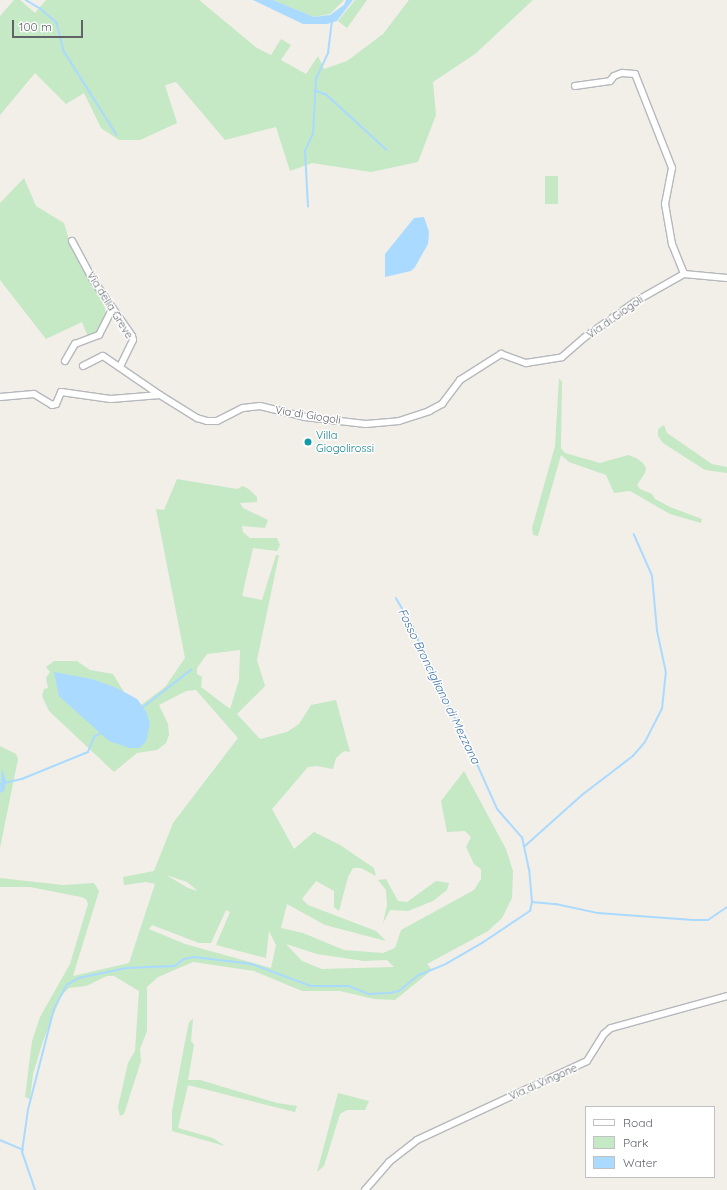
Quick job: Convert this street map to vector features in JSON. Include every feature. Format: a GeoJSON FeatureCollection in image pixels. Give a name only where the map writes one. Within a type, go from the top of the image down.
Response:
{"type":"FeatureCollection","features":[{"type":"Feature","properties":{"kind":"street"},"geometry":{"type":"LineString","coordinates":[[575,86],[610,81],[614,76],[622,73],[635,74],[672,168],[665,204],[672,244],[684,274],[727,278]]}},
{"type":"Feature","properties":{"kind":"street","name":"Via della Greve"},"geometry":{"type":"LineString","coordinates":[[72,241],[93,280],[133,340],[120,367]]}},
{"type":"Feature","properties":{"kind":"street","name":"Via di Giogoli"},"geometry":{"type":"LineString","coordinates":[[160,395],[196,418],[207,421],[217,421],[243,408],[260,406],[305,416],[366,424],[399,421],[429,411],[442,404],[460,380],[502,354],[526,363],[562,357],[585,337],[638,300],[684,274]]}},
{"type":"Feature","properties":{"kind":"street"},"geometry":{"type":"LineString","coordinates":[[65,361],[75,344],[99,335],[113,308]]}},
{"type":"Feature","properties":{"kind":"street"},"geometry":{"type":"LineString","coordinates":[[83,366],[103,356],[160,395]]}},
{"type":"Feature","properties":{"kind":"street"},"geometry":{"type":"LineString","coordinates":[[0,397],[34,394],[52,406],[56,404],[62,392],[110,399],[160,395]]}},
{"type":"Feature","properties":{"kind":"street","name":"Via di Vingone"},"geometry":{"type":"LineString","coordinates":[[365,1190],[389,1162],[417,1140],[588,1061],[604,1034],[611,1028],[621,1023],[727,996]]}},
{"type":"Feature","properties":{"kind":"green space"},"geometry":{"type":"Polygon","coordinates":[[[14,0],[20,0],[35,13],[46,0],[199,0],[257,48],[271,55],[281,39],[291,45],[281,60],[306,74],[318,56],[324,69],[347,61],[383,34],[409,0],[533,0],[475,54],[433,82],[436,115],[418,162],[371,172],[312,163],[290,171],[276,127],[225,140],[176,82],[165,85],[177,123],[140,140],[119,140],[101,128],[84,93],[66,104],[35,73],[0,115],[0,16],[14,0]]]}},
{"type":"Feature","properties":{"kind":"green space"},"geometry":{"type":"Polygon","coordinates":[[[273,0],[344,0],[330,14],[314,17],[273,0]]]}},
{"type":"Feature","properties":{"kind":"green space"},"geometry":{"type":"Polygon","coordinates":[[[355,0],[367,0],[347,28],[338,21],[355,0]]]}},
{"type":"Feature","properties":{"kind":"green space"},"geometry":{"type":"Polygon","coordinates":[[[545,176],[558,176],[558,204],[545,204],[545,176]]]}},
{"type":"Feature","properties":{"kind":"green space"},"geometry":{"type":"Polygon","coordinates":[[[24,178],[36,206],[64,223],[69,240],[103,298],[106,316],[99,331],[88,337],[82,322],[46,339],[0,280],[0,203],[24,178]]]}},
{"type":"Feature","properties":{"kind":"green space"},"geometry":{"type":"Polygon","coordinates":[[[559,378],[562,382],[561,448],[565,453],[600,463],[628,455],[636,458],[643,463],[646,468],[645,473],[637,485],[640,489],[652,494],[655,499],[670,507],[702,519],[701,523],[670,514],[630,491],[614,493],[606,475],[569,462],[561,455],[538,536],[533,535],[532,528],[555,446],[559,378]]]}},
{"type":"Feature","properties":{"kind":"green space"},"geometry":{"type":"Polygon","coordinates":[[[664,425],[667,433],[712,464],[727,467],[727,473],[705,470],[663,443],[658,436],[658,429],[664,425]]]}},
{"type":"Feature","properties":{"kind":"green space"},"geometry":{"type":"Polygon","coordinates":[[[177,479],[237,489],[243,486],[257,497],[257,502],[240,503],[243,508],[268,520],[265,528],[242,526],[243,532],[250,538],[277,538],[280,545],[277,551],[253,548],[242,596],[262,600],[276,555],[279,555],[257,660],[265,686],[237,714],[260,739],[287,732],[299,724],[311,705],[336,700],[350,752],[344,751],[336,758],[333,769],[317,766],[308,767],[272,809],[294,849],[314,832],[340,845],[374,868],[376,876],[361,868],[353,868],[348,877],[339,911],[334,907],[334,891],[316,881],[302,899],[308,905],[376,931],[386,941],[325,925],[287,904],[281,928],[303,933],[344,950],[383,953],[395,948],[401,930],[474,890],[481,879],[481,869],[474,864],[466,847],[471,837],[465,831],[447,832],[441,801],[464,771],[506,849],[513,871],[512,898],[502,918],[488,931],[427,964],[432,970],[395,1000],[374,999],[340,991],[302,991],[254,971],[193,962],[158,977],[147,987],[147,1031],[140,1049],[141,1061],[124,1114],[120,1116],[118,1107],[128,1063],[135,1051],[139,991],[114,976],[107,976],[86,986],[69,988],[61,996],[42,1044],[33,1074],[30,1099],[25,1097],[32,1041],[40,1017],[70,964],[88,904],[86,899],[81,897],[30,887],[0,887],[0,878],[63,885],[94,883],[99,891],[73,976],[129,963],[155,884],[146,882],[124,885],[123,877],[154,871],[173,823],[238,738],[196,690],[186,691],[159,705],[168,724],[169,735],[166,743],[157,750],[137,753],[114,772],[49,711],[42,696],[44,689],[48,688],[46,678],[50,672],[46,667],[54,661],[77,661],[90,670],[113,674],[124,692],[92,679],[54,673],[109,741],[146,711],[141,705],[165,687],[185,658],[156,509],[164,510],[177,479]],[[240,650],[207,654],[197,668],[197,674],[202,677],[201,687],[230,709],[239,680],[240,650]],[[166,875],[188,888],[198,891],[187,882],[166,875]],[[226,910],[211,943],[199,943],[152,925],[149,929],[185,944],[271,968],[276,945],[269,931],[266,958],[216,945],[230,912],[226,910]],[[286,944],[302,961],[322,969],[394,967],[387,960],[364,961],[317,954],[286,944]]]}},
{"type":"Feature","properties":{"kind":"green space"},"geometry":{"type":"Polygon","coordinates":[[[0,746],[16,754],[18,759],[0,848],[0,746]]]}},
{"type":"Feature","properties":{"kind":"green space"},"geometry":{"type":"Polygon","coordinates":[[[386,879],[398,901],[407,902],[436,881],[449,883],[447,890],[433,901],[408,911],[390,910],[383,923],[387,905],[386,890],[378,880],[386,879]]]}},
{"type":"Feature","properties":{"kind":"green space"},"geometry":{"type":"Polygon","coordinates":[[[193,1019],[191,1041],[194,1045],[188,1080],[200,1080],[277,1103],[297,1106],[295,1112],[188,1085],[178,1128],[213,1138],[225,1146],[172,1131],[172,1111],[184,1047],[189,1022],[193,1019]]]}},
{"type":"Feature","properties":{"kind":"green space"},"geometry":{"type":"Polygon","coordinates":[[[338,1093],[369,1101],[365,1110],[347,1110],[340,1114],[324,1166],[317,1172],[338,1093]]]}},
{"type":"Feature","properties":{"kind":"water"},"geometry":{"type":"Polygon","coordinates":[[[253,0],[273,0],[314,17],[330,15],[344,5],[346,0],[353,0],[337,21],[327,24],[303,24],[253,0]]]}},
{"type":"Feature","properties":{"kind":"water"},"geometry":{"type":"Polygon","coordinates":[[[424,217],[429,232],[428,244],[415,267],[411,271],[385,277],[385,254],[414,218],[424,217]]]}},
{"type":"Feature","properties":{"kind":"water"},"geometry":{"type":"Polygon","coordinates":[[[54,672],[92,679],[117,688],[137,699],[146,711],[150,724],[146,742],[139,748],[129,748],[109,741],[59,696],[54,672]]]}},
{"type":"Feature","properties":{"kind":"water"},"geometry":{"type":"Polygon","coordinates":[[[2,769],[6,781],[4,791],[0,793],[2,769]]]}},
{"type":"Feature","properties":{"kind":"waterway"},"geometry":{"type":"LineString","coordinates":[[26,0],[41,9],[57,23],[64,51],[117,135]]}},
{"type":"Feature","properties":{"kind":"waterway"},"geometry":{"type":"LineString","coordinates":[[308,207],[305,151],[313,134],[316,79],[328,53],[332,21]]}},
{"type":"Feature","properties":{"kind":"waterway"},"geometry":{"type":"LineString","coordinates":[[315,90],[327,95],[387,150]]}},
{"type":"Feature","properties":{"kind":"waterway"},"geometry":{"type":"LineString","coordinates":[[525,846],[582,795],[633,756],[645,742],[662,709],[666,673],[657,631],[652,576],[634,535]]}},
{"type":"Feature","properties":{"kind":"waterway","name":"Fosso Broncigliano di Mezzana"},"geometry":{"type":"LineString","coordinates":[[35,1190],[22,1152],[28,1110],[54,1009],[67,985],[79,978],[126,968],[175,966],[184,959],[194,957],[252,964],[311,986],[349,986],[369,994],[390,993],[399,991],[419,975],[446,964],[482,943],[530,911],[532,902],[529,870],[522,838],[497,809],[462,731],[433,679],[413,627],[396,599]]}},
{"type":"Feature","properties":{"kind":"waterway"},"geometry":{"type":"LineString","coordinates":[[142,708],[191,670]]}},
{"type":"Feature","properties":{"kind":"waterway"},"geometry":{"type":"LineString","coordinates":[[0,784],[22,779],[88,752],[94,737],[103,732]]}},
{"type":"Feature","properties":{"kind":"waterway"},"geometry":{"type":"LineString","coordinates":[[532,902],[556,904],[598,913],[693,920],[708,920],[727,907]]}},
{"type":"Feature","properties":{"kind":"waterway"},"geometry":{"type":"LineString","coordinates":[[0,1140],[23,1150]]}},
{"type":"Feature","properties":{"kind":"place","name":"Villa Giogolirossi"},"geometry":{"type":"Point","coordinates":[308,442]}}]}
